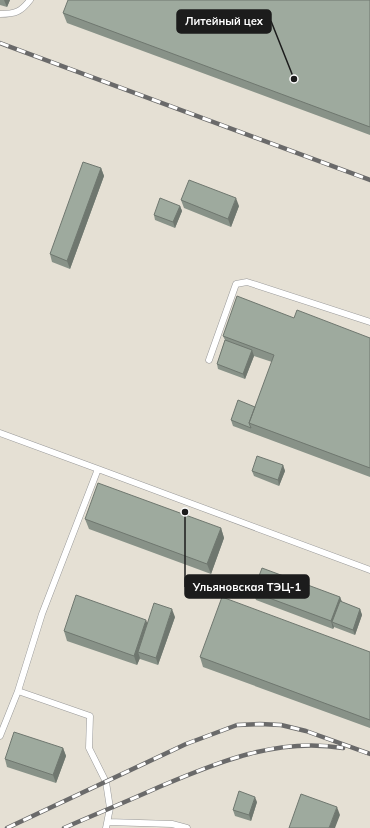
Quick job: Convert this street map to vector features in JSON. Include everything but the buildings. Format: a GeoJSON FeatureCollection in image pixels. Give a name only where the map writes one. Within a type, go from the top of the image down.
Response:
{"type":"FeatureCollection","features":[{"type":"Feature","properties":{"kind":"lane"},"geometry":{"type":"LineString","coordinates":[[0,14],[11,14],[23,9],[30,0]]}},
{"type":"Feature","properties":{"kind":"lane"},"geometry":{"type":"LineString","coordinates":[[209,360],[236,284],[247,282],[370,322]]}},
{"type":"Feature","properties":{"kind":"lane"},"geometry":{"type":"LineString","coordinates":[[0,433],[370,570]]}},
{"type":"Feature","properties":{"kind":"lane"},"geometry":{"type":"LineString","coordinates":[[0,736],[18,691],[42,614],[98,469]]}},
{"type":"Feature","properties":{"kind":"lane"},"geometry":{"type":"LineString","coordinates":[[18,691],[90,716],[89,748],[106,782],[110,808],[107,825],[172,824],[187,828]]}},
{"type":"Feature","properties":{"kind":"shaded area"},"geometry":{"type":"Polygon","coordinates":[[[0,0],[370,0],[370,828],[0,828],[0,0]]]}},
{"type":"Feature","properties":{"kind":"railway"},"geometry":{"type":"LineString","coordinates":[[0,43],[370,180]]}},
{"type":"Feature","properties":{"kind":"railway"},"geometry":{"type":"LineString","coordinates":[[7,828],[186,744],[237,725],[281,725],[306,731],[370,754]]}},
{"type":"Feature","properties":{"kind":"railway"},"geometry":{"type":"LineString","coordinates":[[64,828],[181,778],[249,754],[295,746],[319,745],[343,748]]}},
{"type":"Feature","properties":{"kind":"place","name":"Литейный цех"},"geometry":{"type":"Point","coordinates":[294,79]}},
{"type":"Feature","properties":{"kind":"place","name":"Ульяновская ТЭЦ-1"},"geometry":{"type":"Point","coordinates":[185,512]}}]}
